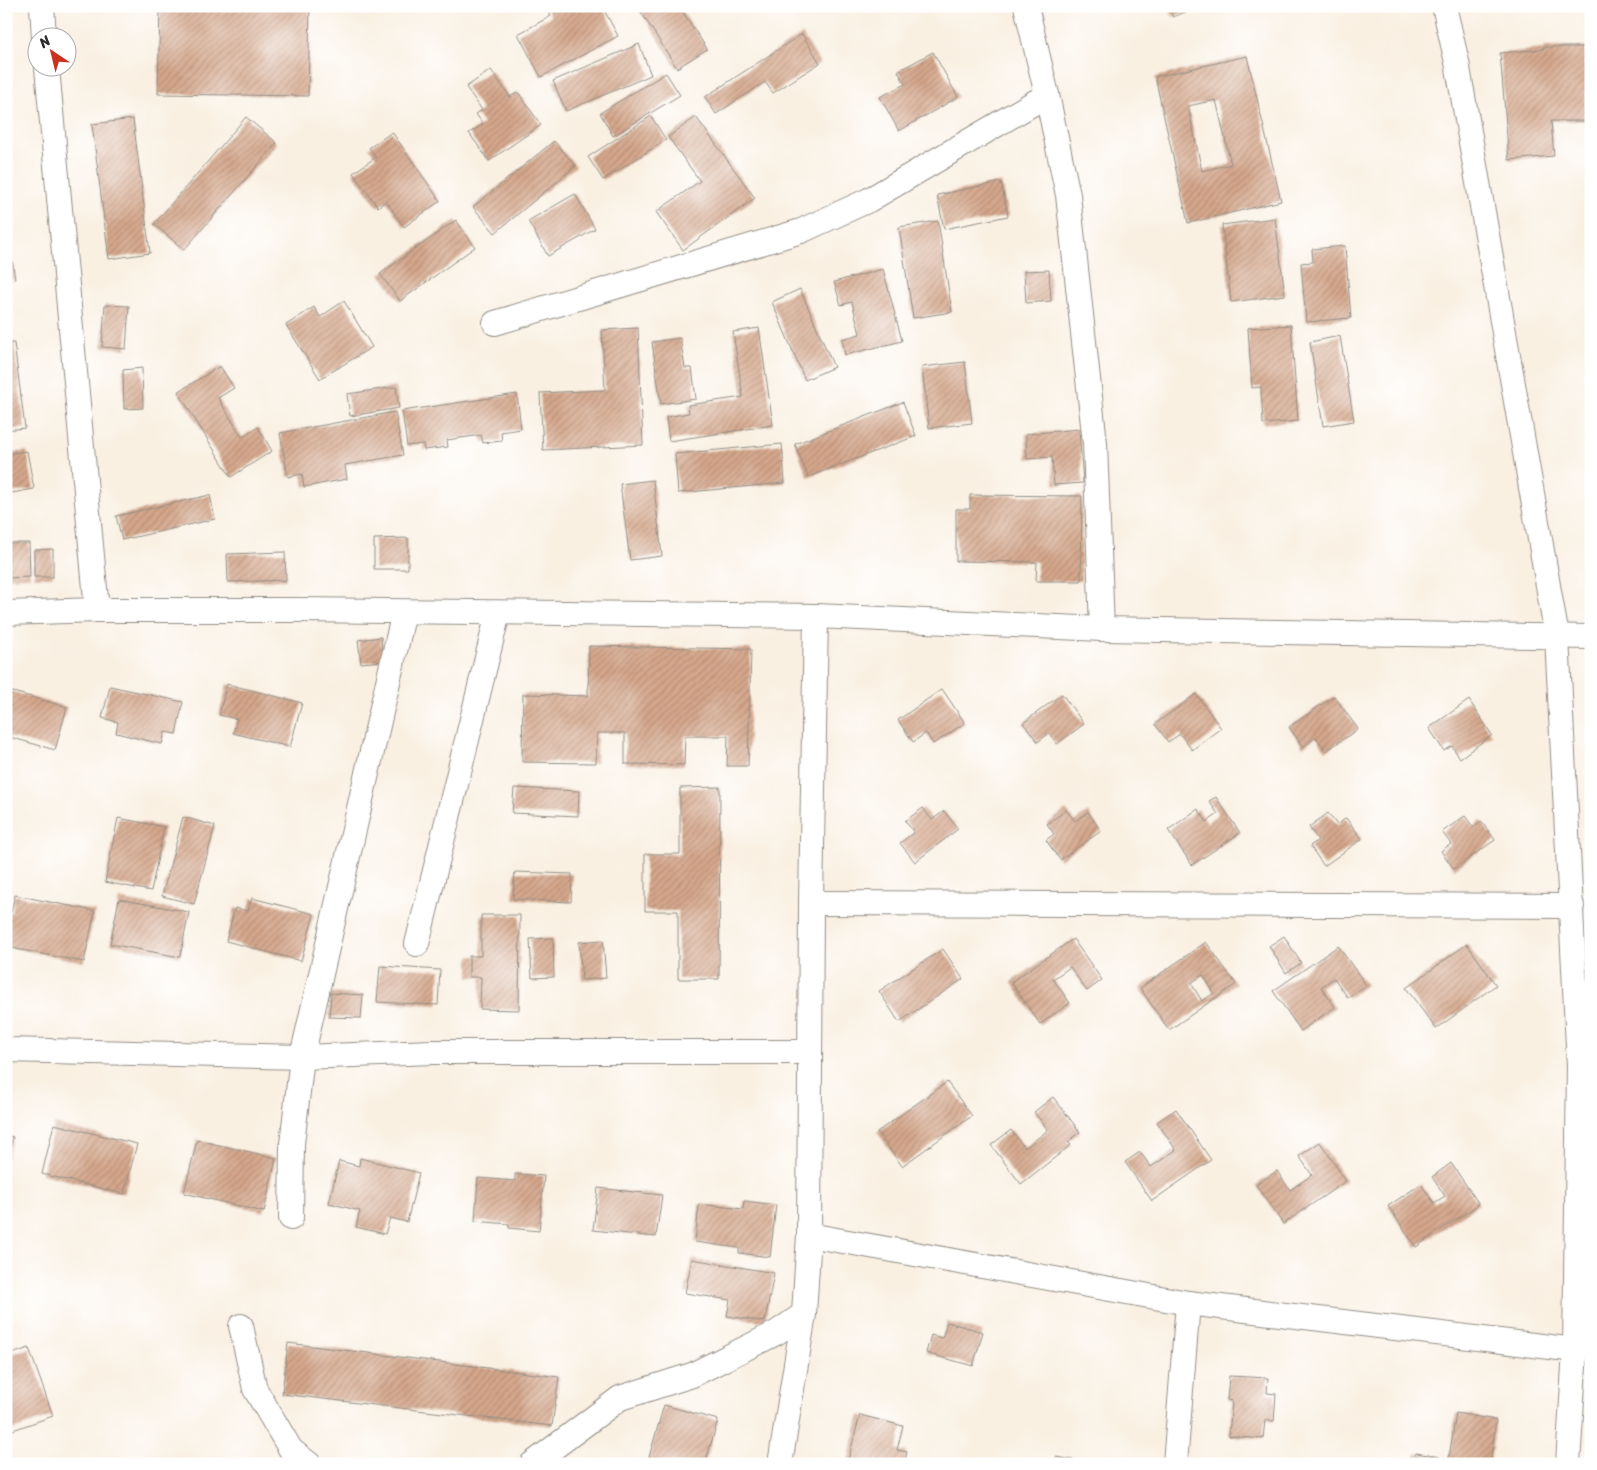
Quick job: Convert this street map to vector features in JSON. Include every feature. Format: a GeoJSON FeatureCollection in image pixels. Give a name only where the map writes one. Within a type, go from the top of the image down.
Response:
{"type":"FeatureCollection","features":[{"type":"Feature","properties":{"kind":"street"},"geometry":{"type":"LineString","coordinates":[[42,6],[43,28]]}},
{"type":"Feature","properties":{"kind":"street"},"geometry":{"type":"LineString","coordinates":[[1026,6],[1068,195],[1095,443],[1102,629]]}},
{"type":"Feature","properties":{"kind":"street"},"geometry":{"type":"LineString","coordinates":[[1444,6],[1458,71],[1557,637],[1572,906],[1585,1066],[1575,1350],[1568,1464]]}},
{"type":"Feature","properties":{"kind":"street"},"geometry":{"type":"LineString","coordinates":[[48,78],[97,610]]}},
{"type":"Feature","properties":{"kind":"street"},"geometry":{"type":"LineString","coordinates":[[496,323],[801,231],[869,200],[1047,95]]}},
{"type":"Feature","properties":{"kind":"street"},"geometry":{"type":"LineString","coordinates":[[6,614],[97,610],[816,616],[1102,629],[1591,637]]}},
{"type":"Feature","properties":{"kind":"street"},"geometry":{"type":"LineString","coordinates":[[291,1218],[292,1144],[302,1057],[404,612]]}},
{"type":"Feature","properties":{"kind":"street"},"geometry":{"type":"LineString","coordinates":[[417,944],[498,612]]}},
{"type":"Feature","properties":{"kind":"street"},"geometry":{"type":"LineString","coordinates":[[780,1464],[804,1314],[809,1235],[811,903],[816,616]]}},
{"type":"Feature","properties":{"kind":"street"},"geometry":{"type":"LineString","coordinates":[[811,903],[1572,906]]}},
{"type":"Feature","properties":{"kind":"street"},"geometry":{"type":"LineString","coordinates":[[6,1050],[302,1057],[433,1052],[810,1052]]}},
{"type":"Feature","properties":{"kind":"street"},"geometry":{"type":"LineString","coordinates":[[809,1235],[1188,1303],[1575,1350]]}},
{"type":"Feature","properties":{"kind":"street"},"geometry":{"type":"LineString","coordinates":[[1175,1464],[1188,1303]]}},
{"type":"Feature","properties":{"kind":"street"},"geometry":{"type":"LineString","coordinates":[[532,1464],[620,1398],[692,1375],[776,1333],[804,1314]]}},
{"type":"Feature","properties":{"kind":"street"},"geometry":{"type":"LineString","coordinates":[[241,1326],[255,1390],[291,1450],[309,1464]]}},
{"type":"Feature","properties":{"kind":"building"},"geometry":{"type":"Polygon","coordinates":[[[160,6],[310,6],[308,96],[158,94],[160,6]]]}},
{"type":"Feature","properties":{"kind":"building"},"geometry":{"type":"Polygon","coordinates":[[[552,6],[602,6],[618,36],[541,77],[518,34],[551,16],[547,9],[552,6]]]}},
{"type":"Feature","properties":{"kind":"building"},"geometry":{"type":"Polygon","coordinates":[[[637,6],[679,6],[707,49],[677,68],[637,6]]]}},
{"type":"Feature","properties":{"kind":"building"},"geometry":{"type":"Polygon","coordinates":[[[1168,6],[1200,6],[1173,17],[1168,6]]]}},
{"type":"Feature","properties":{"kind":"building"},"geometry":{"type":"Polygon","coordinates":[[[802,34],[820,63],[773,93],[765,82],[716,114],[705,97],[802,34]]]}},
{"type":"Feature","properties":{"kind":"building"},"geometry":{"type":"Polygon","coordinates":[[[639,44],[651,75],[566,111],[553,81],[639,44]]]}},
{"type":"Feature","properties":{"kind":"building"},"geometry":{"type":"Polygon","coordinates":[[[1543,47],[1586,47],[1586,121],[1551,121],[1554,156],[1509,160],[1500,53],[1543,49],[1543,47]]]}},
{"type":"Feature","properties":{"kind":"building"},"geometry":{"type":"Polygon","coordinates":[[[933,52],[958,97],[899,131],[880,97],[905,84],[898,71],[933,52]]]}},
{"type":"Feature","properties":{"kind":"building"},"geometry":{"type":"Polygon","coordinates":[[[1247,56],[1281,201],[1188,223],[1155,77],[1247,56]],[[1216,100],[1188,106],[1202,171],[1231,164],[1216,100]]]}},
{"type":"Feature","properties":{"kind":"building"},"geometry":{"type":"Polygon","coordinates":[[[491,70],[510,97],[518,92],[541,125],[489,161],[469,133],[483,124],[476,114],[482,110],[466,87],[491,70]]]}},
{"type":"Feature","properties":{"kind":"building"},"geometry":{"type":"Polygon","coordinates":[[[666,73],[680,95],[613,136],[600,113],[666,73]]]}},
{"type":"Feature","properties":{"kind":"building"},"geometry":{"type":"Polygon","coordinates":[[[651,116],[666,140],[603,180],[588,157],[651,116]]]}},
{"type":"Feature","properties":{"kind":"building"},"geometry":{"type":"Polygon","coordinates":[[[246,117],[277,143],[184,250],[154,224],[246,117]]]}},
{"type":"Feature","properties":{"kind":"building"},"geometry":{"type":"Polygon","coordinates":[[[696,117],[755,198],[683,250],[656,212],[700,181],[668,137],[696,117]]]}},
{"type":"Feature","properties":{"kind":"building"},"geometry":{"type":"Polygon","coordinates":[[[133,119],[150,253],[109,259],[92,124],[133,119]]]}},
{"type":"Feature","properties":{"kind":"building"},"geometry":{"type":"Polygon","coordinates":[[[392,132],[440,201],[404,227],[386,201],[378,207],[353,173],[376,157],[369,148],[392,132]]]}},
{"type":"Feature","properties":{"kind":"building"},"geometry":{"type":"Polygon","coordinates":[[[554,141],[576,166],[495,233],[473,207],[554,141]]]}},
{"type":"Feature","properties":{"kind":"building"},"geometry":{"type":"Polygon","coordinates":[[[1001,182],[1008,216],[944,229],[937,195],[1001,182]]]}},
{"type":"Feature","properties":{"kind":"building"},"geometry":{"type":"Polygon","coordinates":[[[575,194],[595,229],[548,256],[528,221],[575,194]]]}},
{"type":"Feature","properties":{"kind":"building"},"geometry":{"type":"Polygon","coordinates":[[[1275,218],[1285,295],[1231,302],[1222,225],[1275,218]]]}},
{"type":"Feature","properties":{"kind":"building"},"geometry":{"type":"Polygon","coordinates":[[[456,220],[475,247],[400,301],[380,274],[456,220]]]}},
{"type":"Feature","properties":{"kind":"building"},"geometry":{"type":"Polygon","coordinates":[[[938,221],[952,312],[913,318],[899,227],[938,221]]]}},
{"type":"Feature","properties":{"kind":"building"},"geometry":{"type":"Polygon","coordinates":[[[6,233],[8,233],[15,279],[6,281],[6,233]]]}},
{"type":"Feature","properties":{"kind":"building"},"geometry":{"type":"Polygon","coordinates":[[[1345,246],[1351,318],[1306,322],[1301,263],[1313,262],[1312,249],[1345,246]]]}},
{"type":"Feature","properties":{"kind":"building"},"geometry":{"type":"Polygon","coordinates":[[[883,269],[902,341],[845,355],[842,339],[860,334],[852,302],[841,305],[834,282],[883,269]]]}},
{"type":"Feature","properties":{"kind":"building"},"geometry":{"type":"Polygon","coordinates":[[[1049,270],[1051,301],[1026,303],[1024,271],[1049,270]]]}},
{"type":"Feature","properties":{"kind":"building"},"geometry":{"type":"Polygon","coordinates":[[[800,289],[834,367],[805,380],[772,302],[800,289]]]}},
{"type":"Feature","properties":{"kind":"building"},"geometry":{"type":"Polygon","coordinates":[[[344,301],[372,347],[320,379],[286,325],[314,307],[320,317],[344,301]]]}},
{"type":"Feature","properties":{"kind":"building"},"geometry":{"type":"Polygon","coordinates":[[[105,305],[129,306],[126,349],[102,347],[105,305]]]}},
{"type":"Feature","properties":{"kind":"building"},"geometry":{"type":"Polygon","coordinates":[[[1291,325],[1298,421],[1263,424],[1261,387],[1252,388],[1248,328],[1291,325]]]}},
{"type":"Feature","properties":{"kind":"building"},"geometry":{"type":"Polygon","coordinates":[[[638,328],[643,445],[543,450],[540,393],[605,390],[602,330],[638,328]]]}},
{"type":"Feature","properties":{"kind":"building"},"geometry":{"type":"Polygon","coordinates":[[[759,328],[773,425],[669,441],[666,417],[689,413],[688,405],[743,397],[733,332],[759,328]]]}},
{"type":"Feature","properties":{"kind":"building"},"geometry":{"type":"Polygon","coordinates":[[[1340,336],[1354,421],[1323,426],[1310,342],[1340,336]]]}},
{"type":"Feature","properties":{"kind":"building"},"geometry":{"type":"Polygon","coordinates":[[[680,338],[685,368],[692,368],[696,399],[661,404],[652,342],[680,338]]]}},
{"type":"Feature","properties":{"kind":"building"},"geometry":{"type":"Polygon","coordinates":[[[14,343],[25,428],[6,430],[6,344],[14,343]]]}},
{"type":"Feature","properties":{"kind":"building"},"geometry":{"type":"Polygon","coordinates":[[[965,362],[972,423],[929,428],[922,367],[965,362]]]}},
{"type":"Feature","properties":{"kind":"building"},"geometry":{"type":"Polygon","coordinates":[[[220,366],[234,388],[218,398],[242,437],[258,427],[272,451],[231,477],[178,392],[220,366]]]}},
{"type":"Feature","properties":{"kind":"building"},"geometry":{"type":"Polygon","coordinates":[[[142,368],[143,408],[124,409],[123,370],[142,368]]]}},
{"type":"Feature","properties":{"kind":"building"},"geometry":{"type":"Polygon","coordinates":[[[396,387],[399,408],[350,416],[347,394],[396,387]]]}},
{"type":"Feature","properties":{"kind":"building"},"geometry":{"type":"Polygon","coordinates":[[[517,394],[521,429],[501,432],[502,441],[483,443],[481,435],[447,440],[448,447],[424,450],[423,444],[407,446],[402,411],[517,394]]]}},
{"type":"Feature","properties":{"kind":"building"},"geometry":{"type":"Polygon","coordinates":[[[903,402],[916,436],[808,477],[795,444],[903,402]]]}},
{"type":"Feature","properties":{"kind":"building"},"geometry":{"type":"Polygon","coordinates":[[[395,412],[403,455],[345,465],[347,479],[304,487],[302,474],[288,477],[280,433],[395,412]]]}},
{"type":"Feature","properties":{"kind":"building"},"geometry":{"type":"Polygon","coordinates":[[[1079,429],[1083,483],[1054,485],[1052,457],[1027,459],[1026,434],[1079,429]]]}},
{"type":"Feature","properties":{"kind":"building"},"geometry":{"type":"Polygon","coordinates":[[[782,444],[785,483],[678,493],[675,454],[782,444]]]}},
{"type":"Feature","properties":{"kind":"building"},"geometry":{"type":"Polygon","coordinates":[[[27,451],[34,489],[6,494],[6,454],[27,451]]]}},
{"type":"Feature","properties":{"kind":"building"},"geometry":{"type":"Polygon","coordinates":[[[653,480],[662,556],[630,560],[620,484],[653,480]]]}},
{"type":"Feature","properties":{"kind":"building"},"geometry":{"type":"Polygon","coordinates":[[[210,495],[215,519],[122,540],[116,516],[210,495]]]}},
{"type":"Feature","properties":{"kind":"building"},"geometry":{"type":"Polygon","coordinates":[[[970,495],[1082,496],[1081,581],[1036,581],[1037,562],[956,561],[956,509],[970,509],[970,495]]]}},
{"type":"Feature","properties":{"kind":"building"},"geometry":{"type":"Polygon","coordinates":[[[408,538],[408,569],[374,569],[374,539],[408,538]]]}},
{"type":"Feature","properties":{"kind":"building"},"geometry":{"type":"Polygon","coordinates":[[[6,543],[29,543],[30,577],[6,578],[6,543]]]}},
{"type":"Feature","properties":{"kind":"building"},"geometry":{"type":"Polygon","coordinates":[[[53,549],[53,577],[34,577],[34,550],[53,549]]]}},
{"type":"Feature","properties":{"kind":"building"},"geometry":{"type":"Polygon","coordinates":[[[285,552],[286,580],[228,582],[227,554],[285,552]]]}},
{"type":"Feature","properties":{"kind":"building"},"geometry":{"type":"Polygon","coordinates":[[[381,637],[383,661],[361,663],[358,640],[381,637]]]}},
{"type":"Feature","properties":{"kind":"building"},"geometry":{"type":"Polygon","coordinates":[[[589,646],[751,649],[748,766],[727,766],[728,736],[685,736],[684,765],[625,764],[625,733],[597,733],[596,763],[522,762],[523,694],[588,696],[589,646]]]}},
{"type":"Feature","properties":{"kind":"building"},"geometry":{"type":"Polygon","coordinates":[[[227,684],[302,703],[290,747],[233,733],[237,719],[219,715],[227,684]]]}},
{"type":"Feature","properties":{"kind":"building"},"geometry":{"type":"Polygon","coordinates":[[[110,686],[183,702],[176,734],[165,732],[162,744],[116,733],[118,722],[102,718],[110,686]]]}},
{"type":"Feature","properties":{"kind":"building"},"geometry":{"type":"Polygon","coordinates":[[[942,689],[965,723],[933,744],[926,733],[913,742],[898,720],[942,689]]]}},
{"type":"Feature","properties":{"kind":"building"},"geometry":{"type":"Polygon","coordinates":[[[6,690],[67,707],[55,750],[6,736],[6,690]]]}},
{"type":"Feature","properties":{"kind":"building"},"geometry":{"type":"Polygon","coordinates":[[[1062,694],[1084,724],[1057,744],[1049,733],[1038,742],[1023,723],[1062,694]]]}},
{"type":"Feature","properties":{"kind":"building"},"geometry":{"type":"Polygon","coordinates":[[[1196,694],[1221,728],[1192,750],[1180,734],[1168,742],[1155,724],[1196,694]]]}},
{"type":"Feature","properties":{"kind":"building"},"geometry":{"type":"Polygon","coordinates":[[[1334,696],[1358,729],[1326,751],[1316,737],[1303,747],[1289,727],[1334,696]]]}},
{"type":"Feature","properties":{"kind":"building"},"geometry":{"type":"Polygon","coordinates":[[[1469,700],[1492,735],[1460,758],[1452,746],[1444,751],[1429,728],[1469,700]]]}},
{"type":"Feature","properties":{"kind":"building"},"geometry":{"type":"Polygon","coordinates":[[[720,787],[719,979],[678,979],[678,911],[645,911],[645,854],[680,854],[680,788],[720,787]]]}},
{"type":"Feature","properties":{"kind":"building"},"geometry":{"type":"Polygon","coordinates":[[[514,788],[579,791],[578,816],[512,813],[514,788]]]}},
{"type":"Feature","properties":{"kind":"building"},"geometry":{"type":"Polygon","coordinates":[[[1216,797],[1240,833],[1192,865],[1168,830],[1198,809],[1207,822],[1218,814],[1209,801],[1216,797]]]}},
{"type":"Feature","properties":{"kind":"building"},"geometry":{"type":"Polygon","coordinates":[[[923,808],[932,820],[944,811],[958,829],[915,862],[900,843],[914,832],[905,821],[923,808]]]}},
{"type":"Feature","properties":{"kind":"building"},"geometry":{"type":"Polygon","coordinates":[[[1066,810],[1075,821],[1088,812],[1101,831],[1060,860],[1046,840],[1054,834],[1047,824],[1066,810]]]}},
{"type":"Feature","properties":{"kind":"building"},"geometry":{"type":"Polygon","coordinates":[[[1328,813],[1337,825],[1346,818],[1362,839],[1324,866],[1310,846],[1318,840],[1309,827],[1328,813]]]}},
{"type":"Feature","properties":{"kind":"building"},"geometry":{"type":"Polygon","coordinates":[[[1465,816],[1473,827],[1481,821],[1495,840],[1454,869],[1441,851],[1451,844],[1442,832],[1465,816]]]}},
{"type":"Feature","properties":{"kind":"building"},"geometry":{"type":"Polygon","coordinates":[[[183,817],[215,826],[194,904],[162,896],[183,817]]]}},
{"type":"Feature","properties":{"kind":"building"},"geometry":{"type":"Polygon","coordinates":[[[118,818],[164,827],[151,891],[105,882],[118,818]]]}},
{"type":"Feature","properties":{"kind":"building"},"geometry":{"type":"Polygon","coordinates":[[[515,872],[572,874],[571,902],[513,899],[515,872]]]}},
{"type":"Feature","properties":{"kind":"building"},"geometry":{"type":"Polygon","coordinates":[[[15,895],[95,911],[84,962],[6,947],[6,912],[11,913],[15,895]]]}},
{"type":"Feature","properties":{"kind":"building"},"geometry":{"type":"Polygon","coordinates":[[[252,898],[314,914],[301,961],[226,941],[235,908],[248,911],[252,898]]]}},
{"type":"Feature","properties":{"kind":"building"},"geometry":{"type":"Polygon","coordinates":[[[119,899],[189,912],[180,957],[110,944],[119,899]]]}},
{"type":"Feature","properties":{"kind":"building"},"geometry":{"type":"Polygon","coordinates":[[[481,915],[520,915],[519,1010],[480,1009],[481,977],[469,977],[469,956],[481,956],[481,915]]]}},
{"type":"Feature","properties":{"kind":"building"},"geometry":{"type":"Polygon","coordinates":[[[1284,936],[1301,963],[1286,973],[1269,946],[1284,936]]]}},
{"type":"Feature","properties":{"kind":"building"},"geometry":{"type":"Polygon","coordinates":[[[553,938],[554,977],[532,978],[530,939],[553,938]]]}},
{"type":"Feature","properties":{"kind":"building"},"geometry":{"type":"Polygon","coordinates":[[[1073,939],[1102,980],[1087,991],[1070,967],[1053,979],[1070,1003],[1040,1024],[1011,982],[1073,939]]]}},
{"type":"Feature","properties":{"kind":"building"},"geometry":{"type":"Polygon","coordinates":[[[603,940],[606,978],[582,980],[579,942],[603,940]]]}},
{"type":"Feature","properties":{"kind":"building"},"geometry":{"type":"Polygon","coordinates":[[[1206,942],[1236,984],[1169,1030],[1140,988],[1206,942]],[[1203,975],[1191,983],[1202,1001],[1214,993],[1203,975]]]}},
{"type":"Feature","properties":{"kind":"building"},"geometry":{"type":"Polygon","coordinates":[[[1467,944],[1496,985],[1436,1029],[1406,988],[1467,944]]]}},
{"type":"Feature","properties":{"kind":"building"},"geometry":{"type":"Polygon","coordinates":[[[1338,946],[1366,985],[1348,998],[1334,978],[1321,987],[1335,1007],[1301,1031],[1273,991],[1338,946]]]}},
{"type":"Feature","properties":{"kind":"building"},"geometry":{"type":"Polygon","coordinates":[[[943,949],[963,979],[899,1022],[879,991],[943,949]]]}},
{"type":"Feature","properties":{"kind":"building"},"geometry":{"type":"Polygon","coordinates":[[[380,966],[440,970],[438,1005],[377,1002],[380,966]]]}},
{"type":"Feature","properties":{"kind":"building"},"geometry":{"type":"Polygon","coordinates":[[[331,993],[363,995],[361,1018],[329,1017],[331,993]]]}},
{"type":"Feature","properties":{"kind":"building"},"geometry":{"type":"Polygon","coordinates":[[[947,1082],[972,1116],[902,1166],[877,1132],[947,1082]]]}},
{"type":"Feature","properties":{"kind":"building"},"geometry":{"type":"Polygon","coordinates":[[[1053,1097],[1080,1132],[1068,1142],[1071,1145],[1021,1184],[991,1145],[1011,1130],[1025,1148],[1048,1130],[1034,1112],[1053,1097]]]}},
{"type":"Feature","properties":{"kind":"building"},"geometry":{"type":"Polygon","coordinates":[[[1176,1109],[1211,1160],[1152,1201],[1125,1162],[1140,1152],[1151,1167],[1176,1150],[1157,1122],[1176,1109]]]}},
{"type":"Feature","properties":{"kind":"building"},"geometry":{"type":"Polygon","coordinates":[[[54,1124],[137,1144],[124,1194],[42,1174],[54,1124]]]}},
{"type":"Feature","properties":{"kind":"building"},"geometry":{"type":"Polygon","coordinates":[[[6,1136],[13,1137],[7,1159],[6,1159],[6,1136]]]}},
{"type":"Feature","properties":{"kind":"building"},"geometry":{"type":"Polygon","coordinates":[[[197,1140],[276,1158],[264,1212],[184,1193],[197,1140]]]}},
{"type":"Feature","properties":{"kind":"building"},"geometry":{"type":"Polygon","coordinates":[[[1320,1142],[1346,1181],[1283,1224],[1256,1185],[1277,1171],[1290,1190],[1312,1175],[1299,1156],[1320,1142]]]}},
{"type":"Feature","properties":{"kind":"building"},"geometry":{"type":"Polygon","coordinates":[[[360,1158],[419,1173],[407,1222],[390,1218],[385,1234],[356,1227],[360,1211],[329,1203],[339,1161],[359,1166],[360,1158]]]}},
{"type":"Feature","properties":{"kind":"building"},"geometry":{"type":"Polygon","coordinates":[[[1451,1163],[1479,1204],[1416,1247],[1388,1206],[1421,1184],[1434,1203],[1445,1196],[1432,1177],[1451,1163]]]}},
{"type":"Feature","properties":{"kind":"building"},"geometry":{"type":"Polygon","coordinates":[[[515,1174],[544,1176],[539,1231],[509,1228],[509,1224],[475,1221],[478,1178],[515,1181],[515,1174]]]}},
{"type":"Feature","properties":{"kind":"building"},"geometry":{"type":"Polygon","coordinates":[[[598,1188],[662,1195],[656,1237],[593,1230],[598,1188]]]}},
{"type":"Feature","properties":{"kind":"building"},"geometry":{"type":"Polygon","coordinates":[[[744,1201],[776,1205],[770,1257],[739,1253],[739,1248],[695,1242],[699,1204],[743,1209],[744,1201]]]}},
{"type":"Feature","properties":{"kind":"building"},"geometry":{"type":"Polygon","coordinates":[[[692,1259],[774,1273],[765,1322],[727,1316],[730,1300],[685,1293],[692,1259]]]}},
{"type":"Feature","properties":{"kind":"building"},"geometry":{"type":"Polygon","coordinates":[[[947,1322],[983,1332],[973,1366],[926,1353],[931,1335],[942,1338],[947,1322]]]}},
{"type":"Feature","properties":{"kind":"building"},"geometry":{"type":"Polygon","coordinates":[[[288,1343],[559,1377],[552,1426],[282,1394],[288,1343]]]}},
{"type":"Feature","properties":{"kind":"building"},"geometry":{"type":"Polygon","coordinates":[[[29,1348],[53,1416],[7,1432],[6,1407],[12,1405],[6,1387],[6,1356],[29,1348]]]}},
{"type":"Feature","properties":{"kind":"building"},"geometry":{"type":"Polygon","coordinates":[[[1229,1376],[1268,1378],[1267,1393],[1276,1394],[1274,1421],[1265,1420],[1263,1439],[1229,1436],[1232,1401],[1227,1400],[1229,1376]]]}},
{"type":"Feature","properties":{"kind":"building"},"geometry":{"type":"Polygon","coordinates":[[[664,1405],[718,1420],[705,1464],[647,1464],[664,1405]]]}},
{"type":"Feature","properties":{"kind":"building"},"geometry":{"type":"Polygon","coordinates":[[[1456,1413],[1496,1420],[1490,1464],[1448,1464],[1456,1413]]]}},
{"type":"Feature","properties":{"kind":"building"},"geometry":{"type":"Polygon","coordinates":[[[860,1415],[903,1426],[897,1450],[907,1452],[904,1464],[847,1464],[860,1415]]]}},
{"type":"Feature","properties":{"kind":"building"},"geometry":{"type":"Polygon","coordinates":[[[1416,1453],[1440,1457],[1438,1464],[1414,1464],[1416,1453]]]}},
{"type":"Feature","properties":{"kind":"building"},"geometry":{"type":"Polygon","coordinates":[[[1056,1457],[1091,1463],[1091,1464],[1055,1464],[1056,1457]]]}}]}
